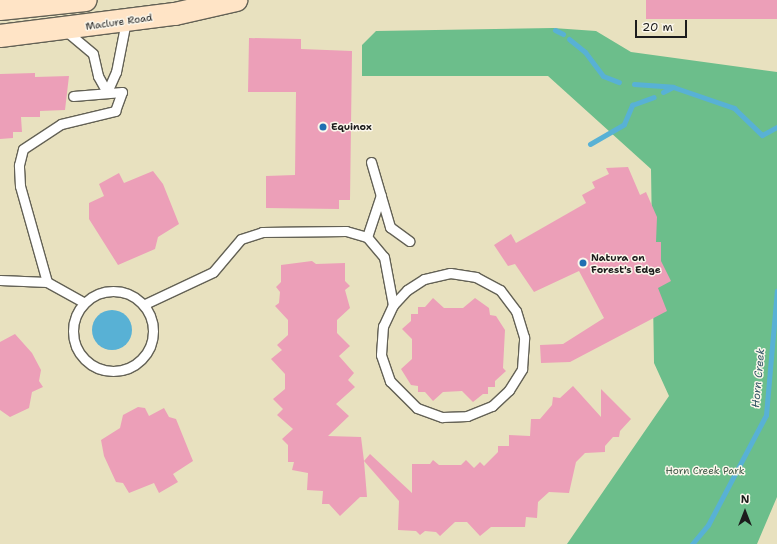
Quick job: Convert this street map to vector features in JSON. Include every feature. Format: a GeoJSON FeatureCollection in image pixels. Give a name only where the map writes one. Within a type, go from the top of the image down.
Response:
{"type":"FeatureCollection","features":[{"type":"Feature","properties":{"kind":"main road"},"geometry":{"type":"LineString","coordinates":[[0,9],[86,0]]}},
{"type":"Feature","properties":{"kind":"main road","name":"Maclure Road"},"geometry":{"type":"LineString","coordinates":[[0,36],[65,30],[126,21],[236,0]]}},
{"type":"Feature","properties":{"kind":"lane"},"geometry":{"type":"LineString","coordinates":[[107,92],[116,72],[126,21]]}},
{"type":"Feature","properties":{"kind":"lane"},"geometry":{"type":"LineString","coordinates":[[65,30],[93,54],[98,76],[107,92]]}},
{"type":"Feature","properties":{"kind":"lane"},"geometry":{"type":"LineString","coordinates":[[47,282],[20,186],[19,165],[23,149],[62,124],[114,111],[122,92],[107,92],[73,96]]}},
{"type":"Feature","properties":{"kind":"lane"},"geometry":{"type":"LineString","coordinates":[[371,162],[390,227],[409,241]]}},
{"type":"Feature","properties":{"kind":"lane"},"geometry":{"type":"LineString","coordinates":[[366,237],[380,195]]}},
{"type":"Feature","properties":{"kind":"lane"},"geometry":{"type":"LineString","coordinates":[[145,304],[213,272],[241,239],[262,232],[346,231],[366,237],[384,257],[393,305],[383,326],[381,355],[390,381],[417,408],[442,416],[467,416],[492,406],[509,390],[522,369],[524,337],[516,311],[500,290],[476,277],[450,273],[424,279],[407,290],[393,305]]}},
{"type":"Feature","properties":{"kind":"lane"},"geometry":{"type":"LineString","coordinates":[[0,280],[47,282],[83,302]]}},
{"type":"Feature","properties":{"kind":"lane"},"geometry":{"type":"LineString","coordinates":[[102,291],[125,292],[145,304],[154,323],[153,340],[145,356],[129,368],[108,372],[91,366],[79,354],[72,338],[73,320],[83,302],[102,291]]}},
{"type":"Feature","properties":{"kind":"green space","name":"Horn Creek Park"},"geometry":{"type":"Polygon","coordinates":[[[553,28],[596,31],[631,52],[777,72],[777,497],[757,544],[567,544],[669,396],[654,363],[651,169],[548,76],[362,76],[362,45],[376,31],[553,28]]]}},
{"type":"Feature","properties":{"kind":"water"},"geometry":{"type":"Polygon","coordinates":[[[112,310],[126,316],[132,330],[126,344],[112,350],[98,344],[92,330],[98,316],[112,310]]]}},
{"type":"Feature","properties":{"kind":"building"},"geometry":{"type":"Polygon","coordinates":[[[646,0],[777,0],[777,19],[646,19],[646,0]]]}},
{"type":"Feature","properties":{"kind":"building","name":"Equinox"},"geometry":{"type":"Polygon","coordinates":[[[249,38],[301,39],[301,49],[352,51],[350,200],[339,200],[339,209],[266,208],[266,176],[295,175],[296,92],[248,92],[249,38]]]}},
{"type":"Feature","properties":{"kind":"building"},"geometry":{"type":"Polygon","coordinates":[[[35,73],[35,77],[69,76],[65,110],[40,111],[40,117],[21,117],[22,132],[13,132],[13,138],[0,139],[0,74],[35,73]]]}},
{"type":"Feature","properties":{"kind":"building","name":"Natura on Forest's Edge"},"geometry":{"type":"Polygon","coordinates":[[[628,167],[640,195],[646,192],[657,217],[656,242],[661,242],[661,261],[671,281],[658,288],[667,311],[570,362],[541,363],[540,345],[563,344],[604,318],[579,271],[534,292],[515,264],[508,266],[494,245],[511,234],[516,243],[586,203],[582,195],[595,188],[592,182],[609,174],[606,168],[628,167]]]}},
{"type":"Feature","properties":{"kind":"building"},"geometry":{"type":"Polygon","coordinates":[[[153,171],[163,184],[179,224],[158,237],[155,249],[118,265],[89,219],[89,203],[104,196],[99,184],[119,173],[124,183],[153,171]]]}},
{"type":"Feature","properties":{"kind":"building"},"geometry":{"type":"Polygon","coordinates":[[[312,261],[316,264],[345,263],[345,281],[350,286],[345,290],[350,308],[337,320],[337,333],[350,346],[339,356],[354,373],[348,380],[355,387],[336,404],[349,416],[328,436],[361,437],[367,497],[360,497],[340,516],[329,504],[322,504],[323,491],[307,490],[308,473],[292,470],[294,462],[288,462],[288,445],[282,439],[293,429],[277,415],[283,409],[273,399],[285,389],[285,374],[271,359],[282,350],[277,345],[288,335],[288,320],[275,306],[279,303],[280,292],[276,287],[281,282],[281,265],[312,261]]]}},
{"type":"Feature","properties":{"kind":"building"},"geometry":{"type":"Polygon","coordinates":[[[433,298],[444,308],[463,308],[475,298],[489,308],[490,315],[496,316],[505,330],[503,368],[506,371],[495,381],[495,387],[488,387],[488,394],[483,394],[473,402],[462,391],[443,392],[433,401],[425,392],[418,392],[418,386],[411,385],[401,369],[412,359],[412,339],[402,329],[411,321],[411,314],[418,314],[418,307],[425,307],[433,298]]]}},
{"type":"Feature","properties":{"kind":"building"},"geometry":{"type":"Polygon","coordinates":[[[15,334],[32,353],[41,370],[39,381],[43,387],[32,392],[29,408],[10,417],[0,410],[0,342],[15,334]]]}},
{"type":"Feature","properties":{"kind":"building"},"geometry":{"type":"Polygon","coordinates":[[[573,386],[601,417],[601,389],[631,419],[620,431],[619,437],[613,437],[605,446],[605,452],[585,453],[576,462],[569,493],[549,492],[538,502],[537,518],[526,517],[525,527],[491,527],[480,536],[467,522],[455,522],[440,536],[436,532],[425,531],[420,535],[416,531],[398,530],[399,501],[364,461],[370,454],[412,493],[412,464],[430,464],[433,460],[439,465],[461,465],[466,460],[474,468],[480,462],[484,466],[498,452],[498,446],[509,446],[509,435],[530,436],[531,419],[540,419],[552,405],[553,397],[560,398],[573,386]]]}},
{"type":"Feature","properties":{"kind":"building"},"geometry":{"type":"Polygon","coordinates":[[[138,407],[145,408],[149,416],[164,408],[169,417],[176,419],[193,461],[173,474],[178,482],[159,493],[154,483],[129,493],[123,483],[116,482],[104,456],[101,440],[120,428],[123,415],[138,407]]]}},
{"type":"Feature","properties":{"kind":"waterway"},"geometry":{"type":"LineString","coordinates":[[555,30],[563,34]]}},
{"type":"Feature","properties":{"kind":"waterway"},"geometry":{"type":"LineString","coordinates":[[569,39],[585,52],[603,76],[619,82]]}},
{"type":"Feature","properties":{"kind":"waterway"},"geometry":{"type":"LineString","coordinates":[[634,84],[673,87],[734,108],[762,135],[777,127]]}},
{"type":"Feature","properties":{"kind":"waterway"},"geometry":{"type":"LineString","coordinates":[[663,92],[673,87]]}},
{"type":"Feature","properties":{"kind":"waterway"},"geometry":{"type":"LineString","coordinates":[[590,144],[624,124],[632,105],[654,97]]}},
{"type":"Feature","properties":{"kind":"waterway","name":"Horn Creek"},"geometry":{"type":"LineString","coordinates":[[692,544],[708,525],[766,415],[777,290]]}},
{"type":"Feature","properties":{"kind":"place","name":"Equinox"},"geometry":{"type":"Point","coordinates":[323,127]}},
{"type":"Feature","properties":{"kind":"place","name":"Natura on Forest's Edge"},"geometry":{"type":"Point","coordinates":[583,263]}}]}
